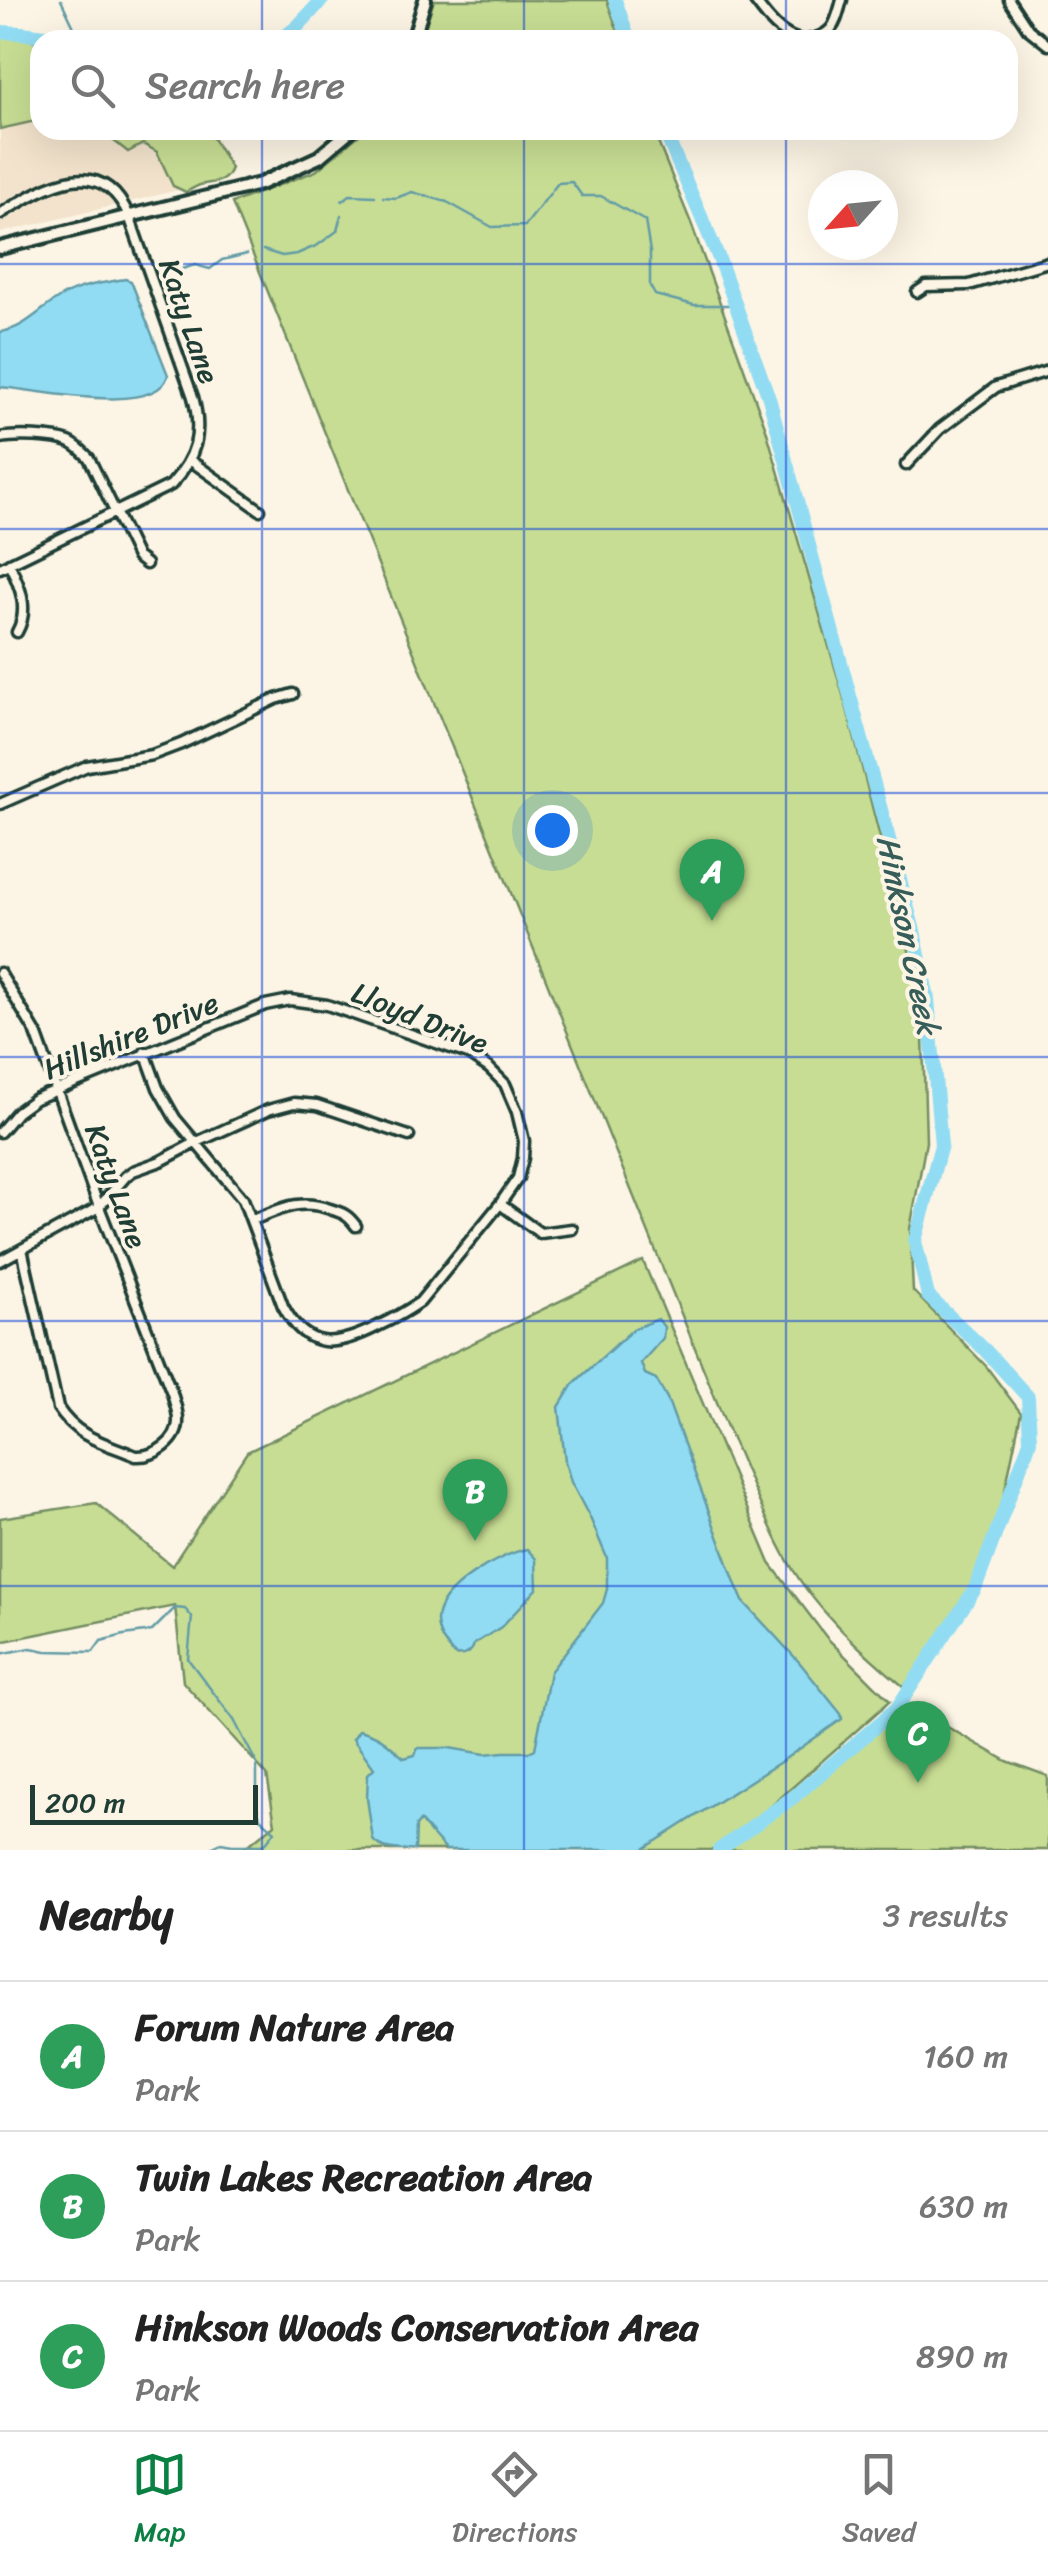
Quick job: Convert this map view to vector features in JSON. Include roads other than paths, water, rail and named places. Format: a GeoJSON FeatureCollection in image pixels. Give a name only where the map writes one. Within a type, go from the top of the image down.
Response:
{"type":"FeatureCollection","features":[{"type":"Feature","properties":{"kind":"street"},"geometry":{"type":"LineString","coordinates":[[416,30],[426,0]]}},
{"type":"Feature","properties":{"kind":"street"},"geometry":{"type":"LineString","coordinates":[[754,0],[780,30]]}},
{"type":"Feature","properties":{"kind":"street"},"geometry":{"type":"LineString","coordinates":[[831,30],[842,0]]}},
{"type":"Feature","properties":{"kind":"street"},"geometry":{"type":"LineString","coordinates":[[1009,0],[1028,28],[1048,45]]}},
{"type":"Feature","properties":{"kind":"street"},"geometry":{"type":"LineString","coordinates":[[0,248],[260,184],[319,158],[340,140]]}},
{"type":"Feature","properties":{"kind":"street"},"geometry":{"type":"LineString","coordinates":[[0,214],[40,189],[71,178],[102,184],[119,197],[129,216]]}},
{"type":"Feature","properties":{"kind":"street","name":"Katy Lane"},"geometry":{"type":"LineString","coordinates":[[129,216],[197,413],[191,461]]}},
{"type":"Feature","properties":{"kind":"street"},"geometry":{"type":"LineString","coordinates":[[918,292],[926,286],[969,285],[1048,262]]}},
{"type":"Feature","properties":{"kind":"street"},"geometry":{"type":"LineString","coordinates":[[906,466],[940,429],[996,387],[1048,371]]}},
{"type":"Feature","properties":{"kind":"street"},"geometry":{"type":"LineString","coordinates":[[0,438],[66,440],[78,447],[89,458],[137,557],[146,564]]}},
{"type":"Feature","properties":{"kind":"street"},"geometry":{"type":"LineString","coordinates":[[18,632],[25,619],[23,599],[4,566],[171,485],[191,461],[260,510]]}},
{"type":"Feature","properties":{"kind":"street"},"geometry":{"type":"LineString","coordinates":[[0,804],[87,766],[152,755],[293,694]]}},
{"type":"Feature","properties":{"kind":"street","name":"Katy Lane"},"geometry":{"type":"LineString","coordinates":[[0,973],[36,1033],[172,1394],[179,1420],[175,1435],[158,1451],[136,1456],[79,1433],[66,1422],[58,1408],[22,1249]]}},
{"type":"Feature","properties":{"kind":"street","name":"Hillshire Drive"},"geometry":{"type":"LineString","coordinates":[[0,1132],[35,1099],[264,1005],[290,1000]]}},
{"type":"Feature","properties":{"kind":"street","name":"Lloyd Drive"},"geometry":{"type":"LineString","coordinates":[[252,1220],[290,1321],[304,1334],[326,1342],[344,1341],[406,1312],[432,1291],[518,1178],[524,1141],[517,1112],[505,1084],[489,1068],[468,1054],[327,1005],[290,1000]]}},
{"type":"Feature","properties":{"kind":"street"},"geometry":{"type":"LineString","coordinates":[[145,1052],[166,1105],[242,1199],[252,1220],[305,1203],[348,1215],[356,1226]]}},
{"type":"Feature","properties":{"kind":"street"},"geometry":{"type":"LineString","coordinates":[[0,1261],[99,1207],[133,1171],[268,1110],[294,1103],[317,1106],[409,1136]]}},
{"type":"Feature","properties":{"kind":"street"},"geometry":{"type":"LineString","coordinates":[[500,1204],[540,1233],[572,1228]]}},
{"type":"Feature","properties":{"kind":"water"},"geometry":{"type":"Polygon","coordinates":[[[125,279],[131,281],[168,375],[159,388],[142,395],[92,398],[0,387],[0,332],[25,322],[69,292],[125,279]]]}},
{"type":"Feature","properties":{"kind":"water"},"geometry":{"type":"Polygon","coordinates":[[[658,1319],[664,1327],[663,1338],[641,1363],[645,1374],[656,1379],[667,1398],[743,1601],[800,1663],[842,1719],[642,1850],[446,1850],[420,1821],[416,1826],[415,1850],[380,1846],[373,1840],[367,1798],[368,1774],[374,1768],[353,1739],[359,1730],[379,1738],[404,1758],[415,1755],[418,1748],[485,1754],[535,1749],[550,1672],[603,1603],[607,1589],[607,1558],[565,1461],[559,1407],[573,1384],[633,1329],[658,1319]]]}},
{"type":"Feature","properties":{"kind":"water"},"geometry":{"type":"Polygon","coordinates":[[[527,1549],[536,1559],[537,1589],[501,1627],[474,1644],[467,1654],[455,1655],[437,1625],[440,1608],[448,1596],[487,1565],[527,1549]]]}},
{"type":"Feature","properties":{"kind":"waterway"},"geometry":{"type":"LineString","coordinates":[[61,0],[75,30]]}},
{"type":"Feature","properties":{"kind":"waterway","name":"Hinkson Creek"},"geometry":{"type":"LineString","coordinates":[[293,30],[322,0]]}},
{"type":"Feature","properties":{"kind":"waterway","name":"Hinkson Creek"},"geometry":{"type":"LineString","coordinates":[[615,0],[626,30]]}},
{"type":"Feature","properties":{"kind":"waterway","name":"Hinkson Creek"},"geometry":{"type":"LineString","coordinates":[[0,32],[30,34]]}},
{"type":"Feature","properties":{"kind":"waterway","name":"Hinkson Creek"},"geometry":{"type":"LineString","coordinates":[[668,140],[718,256],[769,398],[914,931],[928,999],[941,1145],[915,1241],[928,1296],[1028,1397],[1030,1441],[975,1589],[897,1708],[795,1796],[719,1850]]}},
{"type":"Feature","properties":{"kind":"waterway"},"geometry":{"type":"LineString","coordinates":[[383,197],[396,198],[412,192],[447,202],[492,227],[525,226],[558,183],[572,182],[582,196],[601,196],[645,221],[650,286],[655,295],[694,305],[736,305]]}},
{"type":"Feature","properties":{"kind":"waterway"},"geometry":{"type":"LineString","coordinates":[[342,201],[350,195],[375,196]]}},
{"type":"Feature","properties":{"kind":"waterway"},"geometry":{"type":"LineString","coordinates":[[263,250],[282,256],[318,245],[337,231],[341,215]]}},
{"type":"Feature","properties":{"kind":"waterway"},"geometry":{"type":"LineString","coordinates":[[182,269],[195,265],[210,269],[222,260],[247,254]]}},
{"type":"Feature","properties":{"kind":"waterway"},"geometry":{"type":"LineString","coordinates":[[0,1654],[31,1648],[93,1652],[101,1641],[152,1631],[175,1608],[185,1609],[192,1617],[188,1659],[234,1720],[257,1764],[260,1818],[275,1831],[264,1845],[221,1843],[213,1850]]}},
{"type":"Feature","properties":{"kind":"place","name":"Forum Nature Area"},"geometry":{"type":"Point","coordinates":[712,921]}},
{"type":"Feature","properties":{"kind":"place","name":"Twin Lakes Recreation Area"},"geometry":{"type":"Point","coordinates":[475,1541]}},
{"type":"Feature","properties":{"kind":"place","name":"Hinkson Woods Conservation Area"},"geometry":{"type":"Point","coordinates":[918,1783]}}]}
